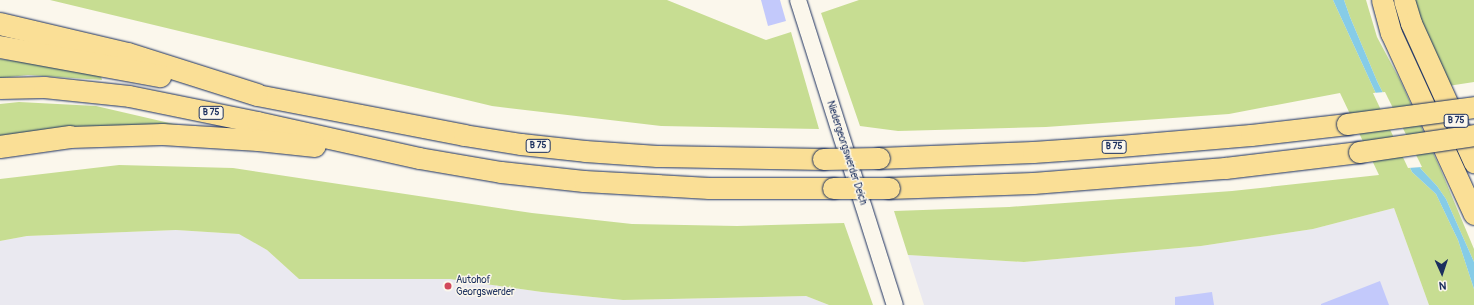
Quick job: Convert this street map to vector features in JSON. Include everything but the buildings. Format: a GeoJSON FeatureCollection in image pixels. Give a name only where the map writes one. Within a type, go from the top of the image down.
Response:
{"type":"FeatureCollection","features":[{"type":"Feature","properties":{"kind":"highway","name":"B 75"},"geometry":{"type":"LineString","coordinates":[[1382,0],[1391,33],[1474,214]]}},
{"type":"Feature","properties":{"kind":"highway","name":"B 75"},"geometry":{"type":"LineString","coordinates":[[1404,0],[1411,22],[1474,162]]}},
{"type":"Feature","properties":{"kind":"highway"},"geometry":{"type":"LineString","coordinates":[[0,24],[128,54],[257,95]]}},
{"type":"Feature","properties":{"kind":"highway"},"geometry":{"type":"LineString","coordinates":[[0,47],[257,95]]}},
{"type":"Feature","properties":{"kind":"highway","name":"B 75"},"geometry":{"type":"LineString","coordinates":[[0,88],[44,87],[129,96],[258,122],[419,158],[501,172],[584,182],[646,186],[709,188],[889,188],[1040,182],[1225,168],[1359,152],[1474,135]]}},
{"type":"Feature","properties":{"kind":"highway","name":"B 75"},"geometry":{"type":"LineString","coordinates":[[257,95],[456,134],[522,144],[585,151],[657,156],[823,159],[1034,152],[1120,146],[1251,135],[1474,107]]}},
{"type":"Feature","properties":{"kind":"highway","name":"B 75"},"geometry":{"type":"LineString","coordinates":[[70,137],[162,134],[258,140],[419,158]]}},
{"type":"Feature","properties":{"kind":"highway"},"geometry":{"type":"LineString","coordinates":[[0,147],[70,137]]}},
{"type":"Feature","properties":{"kind":"street","name":"Niedergeorgswerder Deich"},"geometry":{"type":"LineString","coordinates":[[798,0],[895,305]]}},
{"type":"Feature","properties":{"kind":"shaded area"},"geometry":{"type":"Polygon","coordinates":[[[1394,208],[1429,305],[924,305],[908,255],[1024,262],[1201,246],[1313,229],[1394,208]]]}},
{"type":"Feature","properties":{"kind":"shaded area"},"geometry":{"type":"Polygon","coordinates":[[[176,230],[240,234],[267,250],[299,279],[450,279],[542,292],[623,300],[806,296],[829,305],[0,305],[0,241],[27,236],[176,230]]]}},
{"type":"Feature","properties":{"kind":"green space"},"geometry":{"type":"Polygon","coordinates":[[[50,0],[667,0],[766,40],[791,32],[819,129],[661,126],[492,106],[50,0]]]}},
{"type":"Feature","properties":{"kind":"green space"},"geometry":{"type":"Polygon","coordinates":[[[859,0],[1333,0],[1412,172],[1436,194],[1458,240],[1474,289],[1474,305],[1429,305],[1394,208],[1313,229],[1201,246],[1024,262],[908,255],[894,211],[1009,207],[1232,191],[1379,175],[1340,93],[1229,114],[1046,127],[898,131],[860,126],[821,13],[859,0]]]}},
{"type":"Feature","properties":{"kind":"green space"},"geometry":{"type":"Polygon","coordinates":[[[1344,0],[1366,0],[1377,37],[1400,80],[1440,168],[1474,249],[1474,262],[1446,199],[1437,186],[1421,169],[1377,81],[1344,0]]]}},
{"type":"Feature","properties":{"kind":"green space"},"geometry":{"type":"Polygon","coordinates":[[[1414,0],[1474,0],[1474,82],[1448,86],[1419,19],[1414,0]]]}},
{"type":"Feature","properties":{"kind":"green space"},"geometry":{"type":"Polygon","coordinates":[[[0,59],[100,72],[102,80],[28,75],[0,78],[0,59]]]}},
{"type":"Feature","properties":{"kind":"green space"},"geometry":{"type":"Polygon","coordinates":[[[19,102],[96,106],[178,125],[0,141],[0,104],[19,102]]]}},
{"type":"Feature","properties":{"kind":"green space"},"geometry":{"type":"Polygon","coordinates":[[[119,165],[233,168],[532,213],[632,224],[737,226],[844,223],[873,305],[829,305],[806,296],[623,300],[542,292],[450,279],[299,279],[267,250],[239,234],[176,230],[27,236],[0,241],[0,179],[119,165]]]}},
{"type":"Feature","properties":{"kind":"water"},"geometry":{"type":"Polygon","coordinates":[[[1333,0],[1344,0],[1377,81],[1421,169],[1437,186],[1446,199],[1474,262],[1474,289],[1458,240],[1436,194],[1412,172],[1333,0]]]}},
{"type":"Feature","properties":{"kind":"pier"},"geometry":{"type":"Polygon","coordinates":[[[1385,92],[1422,167],[1408,168],[1373,93],[1385,92]]]}},
{"type":"Feature","properties":{"kind":"place","name":"Autohof Georgswerder"},"geometry":{"type":"Point","coordinates":[448,286]}}]}
